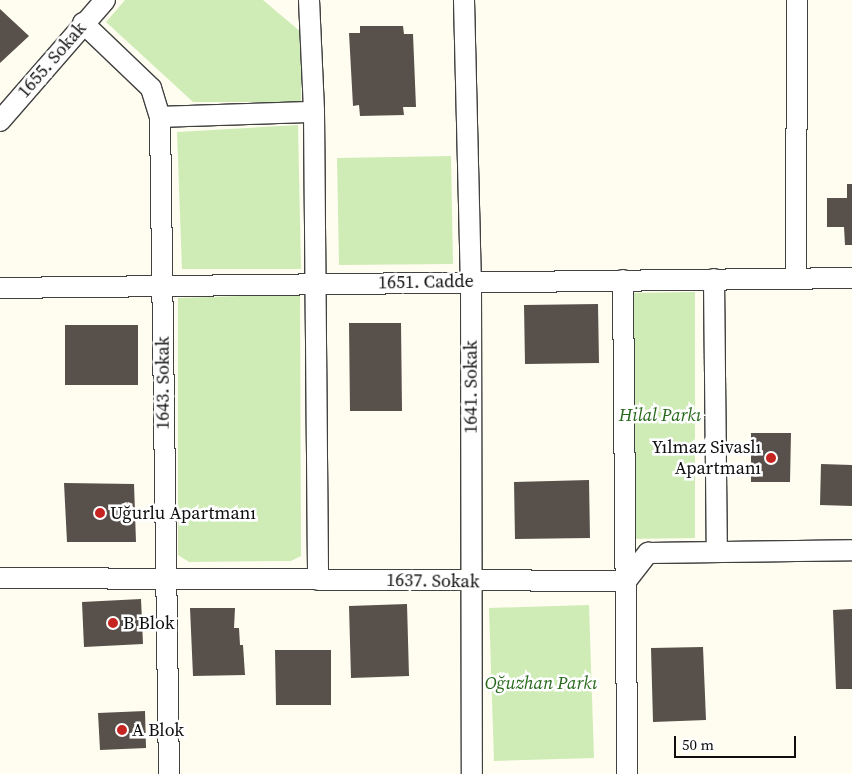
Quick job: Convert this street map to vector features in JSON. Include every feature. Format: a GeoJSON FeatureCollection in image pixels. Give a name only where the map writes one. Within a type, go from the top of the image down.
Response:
{"type":"FeatureCollection","features":[{"type":"Feature","properties":{"kind":"street","name":"1655. Sokak"},"geometry":{"type":"LineString","coordinates":[[0,121],[83,23],[105,0]]}},
{"type":"Feature","properties":{"kind":"street"},"geometry":{"type":"LineString","coordinates":[[309,0],[314,112],[318,580]]}},
{"type":"Feature","properties":{"kind":"street","name":"1641. Sokak"},"geometry":{"type":"LineString","coordinates":[[464,0],[471,281],[472,774]]}},
{"type":"Feature","properties":{"kind":"street"},"geometry":{"type":"LineString","coordinates":[[796,279],[797,0]]}},
{"type":"Feature","properties":{"kind":"street","name":"1643. Sokak"},"geometry":{"type":"LineString","coordinates":[[83,23],[151,88],[160,117],[169,774]]}},
{"type":"Feature","properties":{"kind":"street"},"geometry":{"type":"LineString","coordinates":[[160,117],[314,112]]}},
{"type":"Feature","properties":{"kind":"street","name":"1651. Cadde"},"geometry":{"type":"LineString","coordinates":[[0,288],[852,278]]}},
{"type":"Feature","properties":{"kind":"street"},"geometry":{"type":"LineString","coordinates":[[714,279],[717,552]]}},
{"type":"Feature","properties":{"kind":"street"},"geometry":{"type":"LineString","coordinates":[[623,280],[627,774]]}},
{"type":"Feature","properties":{"kind":"street"},"geometry":{"type":"LineString","coordinates":[[626,581],[648,553],[852,550]]}},
{"type":"Feature","properties":{"kind":"street","name":"1637. Sokak"},"geometry":{"type":"LineString","coordinates":[[0,578],[471,582],[626,581]]}},
{"type":"Feature","properties":{"kind":"green space"},"geometry":{"type":"Polygon","coordinates":[[[125,0],[263,0],[302,33],[301,102],[193,102],[106,22],[125,0]]]}},
{"type":"Feature","properties":{"kind":"green space"},"geometry":{"type":"Polygon","coordinates":[[[298,125],[301,269],[182,269],[177,132],[298,125]]]}},
{"type":"Feature","properties":{"kind":"green space"},"geometry":{"type":"Polygon","coordinates":[[[451,156],[453,264],[339,265],[337,158],[451,156]]]}},
{"type":"Feature","properties":{"kind":"green space","name":"Hilal Parkı"},"geometry":{"type":"Polygon","coordinates":[[[695,292],[695,538],[625,539],[623,293],[695,292]]]}},
{"type":"Feature","properties":{"kind":"green space"},"geometry":{"type":"Polygon","coordinates":[[[300,294],[301,556],[291,561],[189,562],[178,555],[178,298],[300,294]]]}},
{"type":"Feature","properties":{"kind":"green space","name":"Oğuzhan Parkı"},"geometry":{"type":"Polygon","coordinates":[[[589,605],[594,758],[494,761],[489,608],[589,605]]]}},
{"type":"Feature","properties":{"kind":"building"},"geometry":{"type":"Polygon","coordinates":[[[0,9],[29,36],[0,63],[0,9]]]}},
{"type":"Feature","properties":{"kind":"building"},"geometry":{"type":"Polygon","coordinates":[[[360,26],[403,26],[404,34],[413,34],[416,107],[403,107],[404,115],[360,116],[359,105],[353,106],[349,33],[360,33],[360,26]]]}},
{"type":"Feature","properties":{"kind":"building"},"geometry":{"type":"Polygon","coordinates":[[[847,184],[852,184],[852,245],[845,245],[844,227],[827,227],[827,198],[847,198],[847,184]]]}},
{"type":"Feature","properties":{"kind":"building"},"geometry":{"type":"Polygon","coordinates":[[[598,304],[599,363],[525,364],[524,305],[598,304]]]}},
{"type":"Feature","properties":{"kind":"building"},"geometry":{"type":"Polygon","coordinates":[[[349,323],[401,323],[402,411],[350,411],[349,323]]]}},
{"type":"Feature","properties":{"kind":"building"},"geometry":{"type":"Polygon","coordinates":[[[65,325],[138,325],[138,385],[65,385],[65,325]]]}},
{"type":"Feature","properties":{"kind":"building","name":"Yılmaz Sivaslı Apartmanı"},"geometry":{"type":"Polygon","coordinates":[[[751,433],[791,433],[790,482],[751,482],[751,433]]]}},
{"type":"Feature","properties":{"kind":"building"},"geometry":{"type":"Polygon","coordinates":[[[821,464],[852,465],[852,506],[820,505],[821,464]]]}},
{"type":"Feature","properties":{"kind":"building"},"geometry":{"type":"Polygon","coordinates":[[[589,480],[590,538],[515,539],[514,482],[589,480]]]}},
{"type":"Feature","properties":{"kind":"building","name":"Uğurlu Apartmanı"},"geometry":{"type":"Polygon","coordinates":[[[64,483],[134,484],[136,542],[67,542],[64,483]]]}},
{"type":"Feature","properties":{"kind":"building","name":"B Blok"},"geometry":{"type":"Polygon","coordinates":[[[141,599],[143,644],[84,647],[82,602],[141,599]]]}},
{"type":"Feature","properties":{"kind":"building"},"geometry":{"type":"Polygon","coordinates":[[[407,604],[409,676],[351,678],[349,606],[407,604]]]}},
{"type":"Feature","properties":{"kind":"building"},"geometry":{"type":"Polygon","coordinates":[[[190,608],[235,608],[234,628],[239,628],[240,645],[243,645],[245,675],[193,676],[190,608]]]}},
{"type":"Feature","properties":{"kind":"building"},"geometry":{"type":"Polygon","coordinates":[[[852,609],[852,689],[836,689],[833,610],[852,609]]]}},
{"type":"Feature","properties":{"kind":"building"},"geometry":{"type":"Polygon","coordinates":[[[703,647],[706,720],[653,722],[651,648],[703,647]]]}},
{"type":"Feature","properties":{"kind":"building"},"geometry":{"type":"Polygon","coordinates":[[[275,650],[331,650],[331,705],[276,705],[275,650]]]}},
{"type":"Feature","properties":{"kind":"building","name":"A Blok"},"geometry":{"type":"Polygon","coordinates":[[[145,711],[146,748],[100,750],[98,713],[145,711]]]}},
{"type":"Feature","properties":{"kind":"place","name":"Yılmaz Sivaslı Apartmanı"},"geometry":{"type":"Point","coordinates":[771,458]}},
{"type":"Feature","properties":{"kind":"place","name":"Uğurlu Apartmanı"},"geometry":{"type":"Point","coordinates":[100,513]}},
{"type":"Feature","properties":{"kind":"place","name":"B Blok"},"geometry":{"type":"Point","coordinates":[113,623]}},
{"type":"Feature","properties":{"kind":"place","name":"A Blok"},"geometry":{"type":"Point","coordinates":[122,730]}}]}
